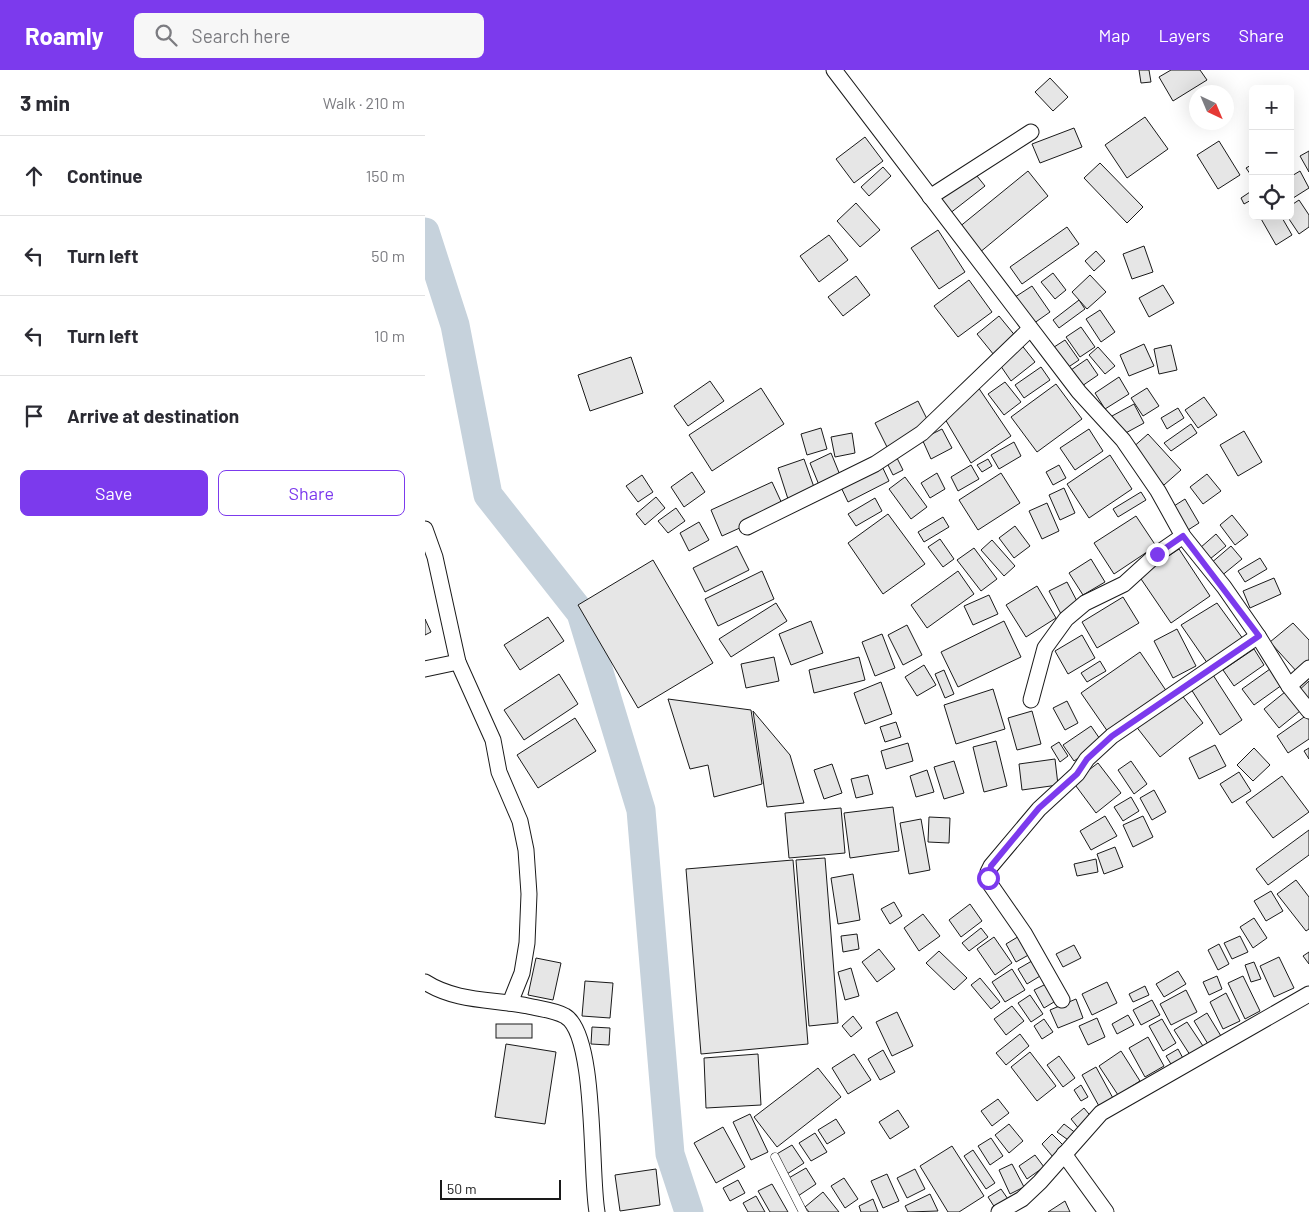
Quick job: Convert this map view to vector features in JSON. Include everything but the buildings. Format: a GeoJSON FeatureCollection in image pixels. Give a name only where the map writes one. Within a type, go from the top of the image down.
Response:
{"type":"FeatureCollection","features":[{"type":"Feature","properties":{"kind":"street"},"geometry":{"type":"LineString","coordinates":[[834,70],[1079,392],[1123,440],[1158,491],[1183,536],[1259,636],[1289,686],[1309,711]]}},
{"type":"Feature","properties":{"kind":"street"},"geometry":{"type":"LineString","coordinates":[[930,197],[1031,132]]}},
{"type":"Feature","properties":{"kind":"street"},"geometry":{"type":"LineString","coordinates":[[747,527],[875,464],[909,442],[939,419],[1030,329]]}},
{"type":"Feature","properties":{"kind":"street"},"geometry":{"type":"LineString","coordinates":[[425,529],[435,556],[458,662],[493,740],[499,772],[520,821],[526,850],[529,894],[527,942],[522,974],[510,1003]]}},
{"type":"Feature","properties":{"kind":"street"},"geometry":{"type":"LineString","coordinates":[[1031,700],[1045,648],[1066,619],[1085,603],[1124,584],[1157,554],[1183,536]]}},
{"type":"Feature","properties":{"kind":"street"},"geometry":{"type":"LineString","coordinates":[[1062,1000],[1024,933],[990,884],[989,872],[991,866],[1039,808],[1077,774],[1087,759],[1112,736],[1259,636]]}},
{"type":"Feature","properties":{"kind":"street"},"geometry":{"type":"LineString","coordinates":[[425,669],[458,662]]}},
{"type":"Feature","properties":{"kind":"street"},"geometry":{"type":"LineString","coordinates":[[1289,686],[1309,668]]}},
{"type":"Feature","properties":{"kind":"street"},"geometry":{"type":"LineString","coordinates":[[425,982],[433,987],[475,1001],[510,1003],[566,1016],[580,1036],[590,1093],[597,1212]]}},
{"type":"Feature","properties":{"kind":"street"},"geometry":{"type":"LineString","coordinates":[[999,1212],[1022,1198],[1094,1120],[1117,1103],[1199,1059],[1309,994]]}},
{"type":"Feature","properties":{"kind":"street"},"geometry":{"type":"LineString","coordinates":[[1064,1154],[1106,1212]]}},
{"type":"Feature","properties":{"kind":"lane"},"geometry":{"type":"LineString","coordinates":[[775,1157],[803,1212]]}},
{"type":"Feature","properties":{"kind":"waterway"},"geometry":{"type":"LineString","coordinates":[[425,232],[455,325],[488,495],[581,613],[641,810],[670,1154],[689,1212]]}},
{"type":"Feature","properties":{"kind":"route"},"geometry":{"type":"LineString","coordinates":[[988,878],[991,866],[1039,808],[1077,774],[1087,759],[1112,736],[1259,636],[1183,536],[1157,554]]}}]}
